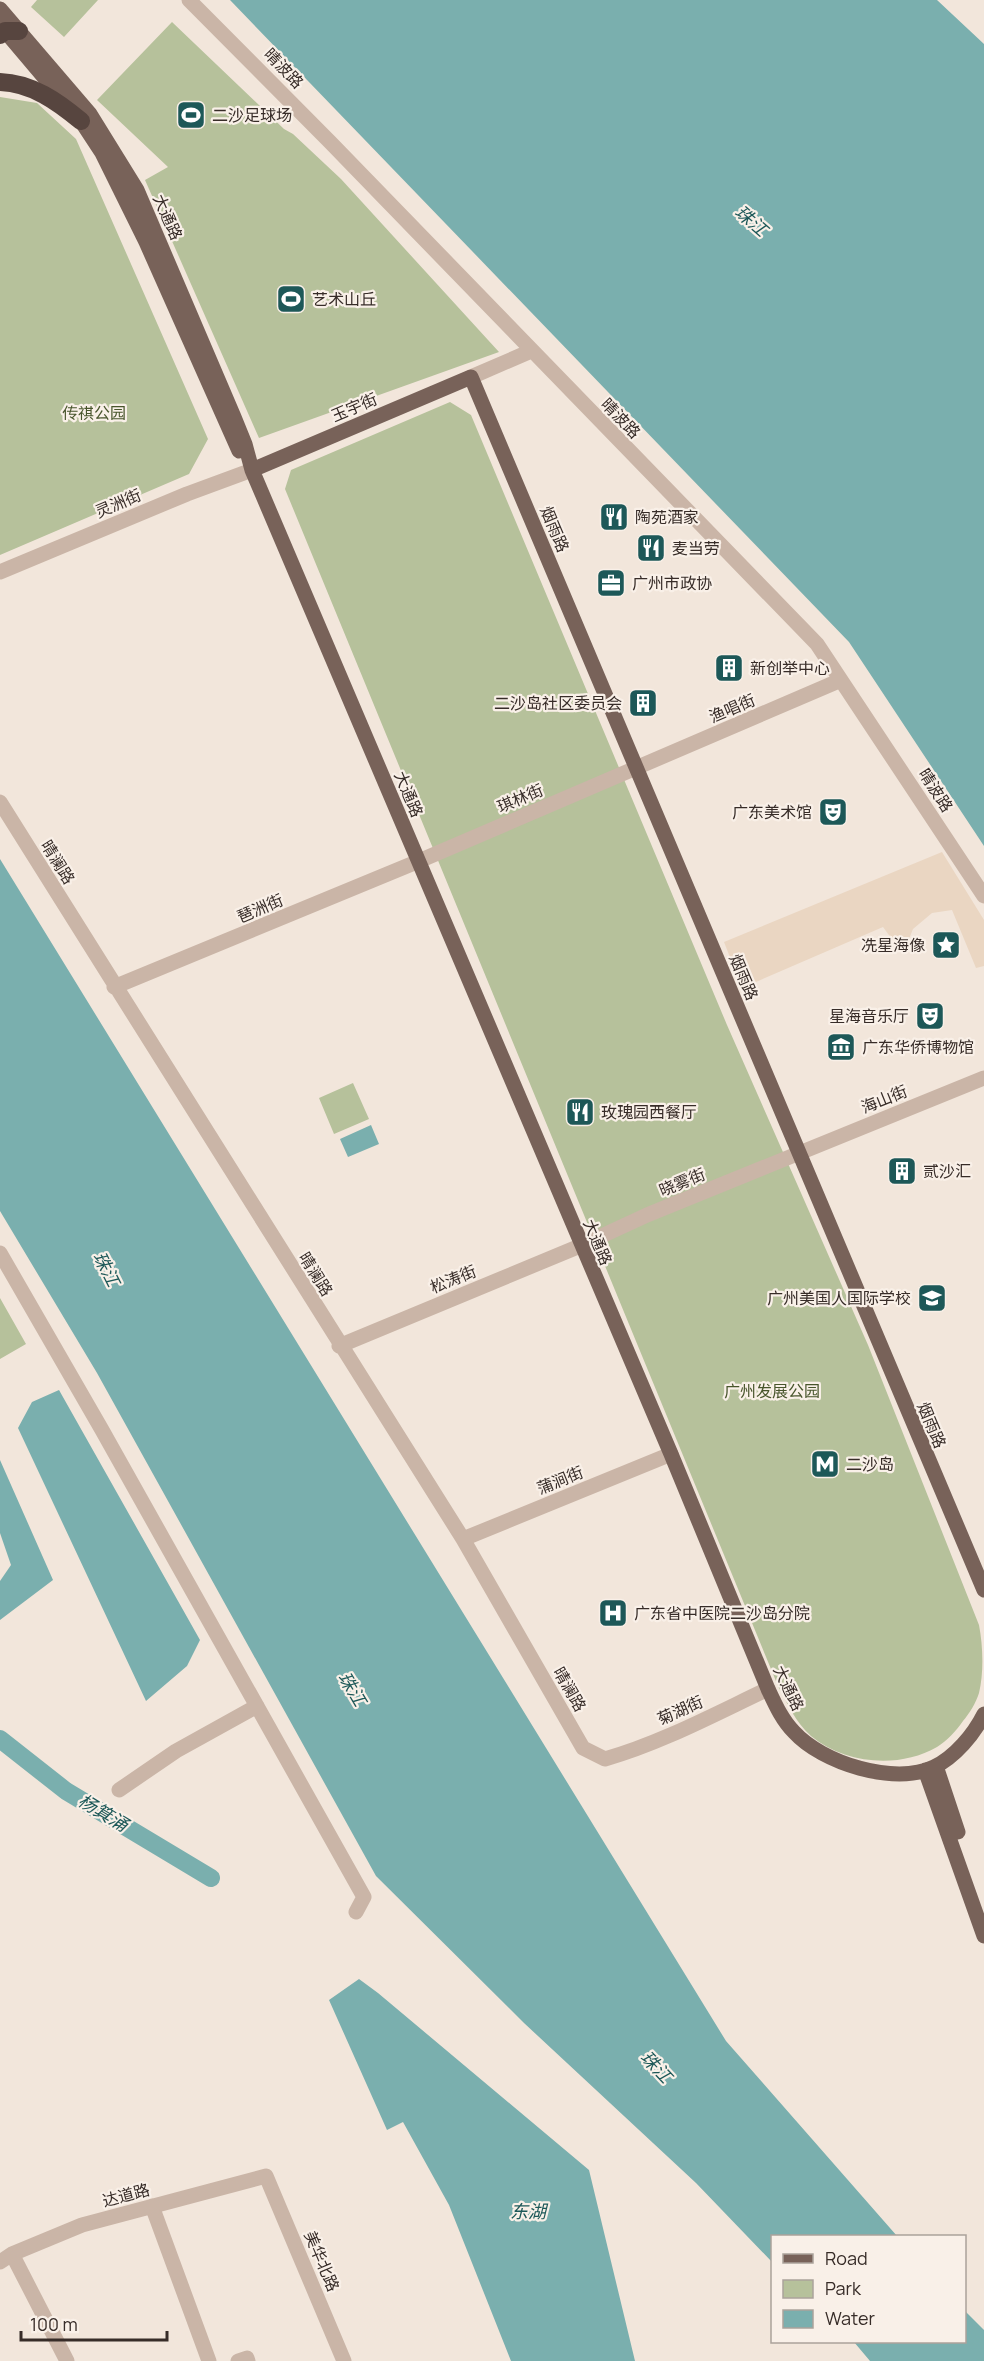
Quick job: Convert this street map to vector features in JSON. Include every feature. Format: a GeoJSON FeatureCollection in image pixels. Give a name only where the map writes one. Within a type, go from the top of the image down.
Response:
{"type":"FeatureCollection","features":[{"type":"Feature","properties":{"kind":"highway"},"geometry":{"type":"LineString","coordinates":[[0,82],[9,82],[37,91],[55,100],[81,121]]}},
{"type":"Feature","properties":{"kind":"main road","name":"大通路"},"geometry":{"type":"LineString","coordinates":[[0,9],[6,31],[81,121],[122,192],[237,448],[252,470]]}},
{"type":"Feature","properties":{"kind":"main road","name":"大通路"},"geometry":{"type":"LineString","coordinates":[[6,31],[90,114],[136,190],[234,417],[252,470],[580,1246],[671,1454],[768,1689],[785,1722],[794,1733],[827,1758],[854,1767],[912,1773],[930,1768]]}},
{"type":"Feature","properties":{"kind":"main road","name":"玉宇街"},"geometry":{"type":"LineString","coordinates":[[252,470],[471,377]]}},
{"type":"Feature","properties":{"kind":"main road","name":"烟雨路"},"geometry":{"type":"LineString","coordinates":[[471,377],[984,1590]]}},
{"type":"Feature","properties":{"kind":"main road"},"geometry":{"type":"LineString","coordinates":[[984,1714],[960,1746],[930,1768],[980,1900],[984,1936]]}},
{"type":"Feature","properties":{"kind":"street","name":"晴波路"},"geometry":{"type":"LineString","coordinates":[[189,0],[330,142],[817,644],[984,896]]}},
{"type":"Feature","properties":{"kind":"street"},"geometry":{"type":"LineString","coordinates":[[471,377],[531,351]]}},
{"type":"Feature","properties":{"kind":"street","name":"灵洲街"},"geometry":{"type":"LineString","coordinates":[[0,572],[187,494],[252,470]]}},
{"type":"Feature","properties":{"kind":"street","name":"渔唱街"},"geometry":{"type":"LineString","coordinates":[[636,769],[842,680]]}},
{"type":"Feature","properties":{"kind":"street","name":"琪林街"},"geometry":{"type":"LineString","coordinates":[[419,861],[636,769]]}},
{"type":"Feature","properties":{"kind":"street","name":"晴澜路"},"geometry":{"type":"LineString","coordinates":[[0,802],[339,1346],[463,1539],[584,1748],[604,1759]]}},
{"type":"Feature","properties":{"kind":"street","name":"琶洲街"},"geometry":{"type":"LineString","coordinates":[[114,987],[419,861]]}},
{"type":"Feature","properties":{"kind":"street","name":"海山街"},"geometry":{"type":"LineString","coordinates":[[798,1154],[984,1078]]}},
{"type":"Feature","properties":{"kind":"street","name":"晓雾街"},"geometry":{"type":"LineString","coordinates":[[580,1246],[647,1215],[798,1154]]}},
{"type":"Feature","properties":{"kind":"street","name":"松涛街"},"geometry":{"type":"LineString","coordinates":[[339,1346],[580,1246]]}},
{"type":"Feature","properties":{"kind":"street"},"geometry":{"type":"LineString","coordinates":[[0,1253],[364,1897],[356,1912]]}},
{"type":"Feature","properties":{"kind":"street","name":"蒲涧街"},"geometry":{"type":"LineString","coordinates":[[463,1539],[671,1454]]}},
{"type":"Feature","properties":{"kind":"street","name":"菊湖街"},"geometry":{"type":"LineString","coordinates":[[604,1759],[671,1734],[768,1689]]}},
{"type":"Feature","properties":{"kind":"street"},"geometry":{"type":"LineString","coordinates":[[119,1790],[176,1751],[256,1706]]}},
{"type":"Feature","properties":{"kind":"street","name":"达道路"},"geometry":{"type":"LineString","coordinates":[[6,2258],[82,2225],[266,2176]]}},
{"type":"Feature","properties":{"kind":"street","name":"美华北路"},"geometry":{"type":"LineString","coordinates":[[266,2176],[345,2361]]}},
{"type":"Feature","properties":{"kind":"street"},"geometry":{"type":"LineString","coordinates":[[152,2206],[209,2361]]}},
{"type":"Feature","properties":{"kind":"street"},"geometry":{"type":"LineString","coordinates":[[6,2258],[67,2361]]}},
{"type":"Feature","properties":{"kind":"street"},"geometry":{"type":"LineString","coordinates":[[238,2361],[247,2358],[248,2361]]}},
{"type":"Feature","properties":{"kind":"green space"},"geometry":{"type":"Polygon","coordinates":[[[37,0],[98,0],[64,37],[31,7],[37,0]]]}},
{"type":"Feature","properties":{"kind":"green space"},"geometry":{"type":"Polygon","coordinates":[[[172,22],[284,129],[293,134],[341,179],[499,352],[259,438],[145,180],[168,167],[97,100],[172,22]]]}},
{"type":"Feature","properties":{"kind":"green space","name":"传祺公园"},"geometry":{"type":"Polygon","coordinates":[[[0,97],[37,103],[76,139],[208,439],[189,474],[0,555],[0,97]]]}},
{"type":"Feature","properties":{"kind":"green space","name":"广州发展公园"},"geometry":{"type":"Polygon","coordinates":[[[450,402],[471,415],[727,1025],[868,1345],[979,1625],[982,1668],[981,1685],[976,1701],[951,1736],[937,1747],[922,1754],[889,1761],[856,1758],[840,1753],[806,1731],[792,1712],[778,1686],[285,489],[291,470],[450,402]]]}},
{"type":"Feature","properties":{"kind":"green space"},"geometry":{"type":"Polygon","coordinates":[[[353,1083],[369,1119],[334,1134],[319,1098],[353,1083]]]}},
{"type":"Feature","properties":{"kind":"green space"},"geometry":{"type":"Polygon","coordinates":[[[0,1298],[26,1344],[0,1359],[0,1298]]]}},
{"type":"Feature","properties":{"kind":"shaded area"},"geometry":{"type":"Polygon","coordinates":[[[942,852],[984,920],[984,966],[976,968],[952,910],[932,913],[913,929],[903,954],[883,927],[742,988],[724,942],[942,852]]]}},
{"type":"Feature","properties":{"kind":"water","name":"珠江"},"geometry":{"type":"Polygon","coordinates":[[[230,0],[937,0],[984,44],[984,846],[849,642],[230,0]]]}},
{"type":"Feature","properties":{"kind":"water","name":"珠江"},"geometry":{"type":"Polygon","coordinates":[[[0,859],[726,2041],[896,2235],[771,2235],[771,2261],[696,2183],[524,2023],[376,1876],[97,1373],[0,1211],[0,859]]]}},
{"type":"Feature","properties":{"kind":"water"},"geometry":{"type":"Polygon","coordinates":[[[371,1125],[379,1144],[348,1157],[340,1139],[371,1125]]]}},
{"type":"Feature","properties":{"kind":"water"},"geometry":{"type":"Polygon","coordinates":[[[59,1390],[200,1640],[187,1666],[146,1701],[18,1428],[32,1402],[59,1390]]]}},
{"type":"Feature","properties":{"kind":"water"},"geometry":{"type":"Polygon","coordinates":[[[0,1460],[53,1580],[0,1620],[0,1581],[11,1565],[0,1533],[0,1460]]]}},
{"type":"Feature","properties":{"kind":"water","name":"东湖"},"geometry":{"type":"Polygon","coordinates":[[[359,1979],[589,2170],[635,2361],[511,2361],[449,2205],[403,2122],[387,2130],[329,2000],[359,1979]]]}},
{"type":"Feature","properties":{"kind":"water"},"geometry":{"type":"Polygon","coordinates":[[[966,2312],[984,2330],[984,2361],[870,2361],[855,2343],[966,2343],[966,2312]]]}},
{"type":"Feature","properties":{"kind":"waterway","name":"杨箕涌"},"geometry":{"type":"LineString","coordinates":[[0,1739],[66,1791],[211,1878]]}},
{"type":"Feature","properties":{"kind":"place","name":"二沙足球场"},"geometry":{"type":"Point","coordinates":[191,115]}},
{"type":"Feature","properties":{"kind":"place","name":"艺术山丘"},"geometry":{"type":"Point","coordinates":[291,299]}},
{"type":"Feature","properties":{"kind":"place","name":"陶苑酒家"},"geometry":{"type":"Point","coordinates":[614,517]}},
{"type":"Feature","properties":{"kind":"place","name":"麦当劳"},"geometry":{"type":"Point","coordinates":[651,548]}},
{"type":"Feature","properties":{"kind":"place","name":"广州市政协"},"geometry":{"type":"Point","coordinates":[611,583]}},
{"type":"Feature","properties":{"kind":"place","name":"新创举中心"},"geometry":{"type":"Point","coordinates":[729,668]}},
{"type":"Feature","properties":{"kind":"place","name":"二沙岛社区委员会"},"geometry":{"type":"Point","coordinates":[643,703]}},
{"type":"Feature","properties":{"kind":"place","name":"广东美术馆"},"geometry":{"type":"Point","coordinates":[833,812]}},
{"type":"Feature","properties":{"kind":"place","name":"冼星海像"},"geometry":{"type":"Point","coordinates":[946,945]}},
{"type":"Feature","properties":{"kind":"place","name":"星海音乐厅"},"geometry":{"type":"Point","coordinates":[930,1016]}},
{"type":"Feature","properties":{"kind":"place","name":"广东华侨博物馆"},"geometry":{"type":"Point","coordinates":[841,1047]}},
{"type":"Feature","properties":{"kind":"place","name":"玫瑰园西餐厅"},"geometry":{"type":"Point","coordinates":[580,1112]}},
{"type":"Feature","properties":{"kind":"place","name":"贰沙汇"},"geometry":{"type":"Point","coordinates":[902,1171]}},
{"type":"Feature","properties":{"kind":"place","name":"广州美国人国际学校"},"geometry":{"type":"Point","coordinates":[932,1298]}},
{"type":"Feature","properties":{"kind":"place","name":"二沙岛"},"geometry":{"type":"Point","coordinates":[825,1464]}},
{"type":"Feature","properties":{"kind":"place","name":"广东省中医院二沙岛分院"},"geometry":{"type":"Point","coordinates":[613,1613]}}]}
